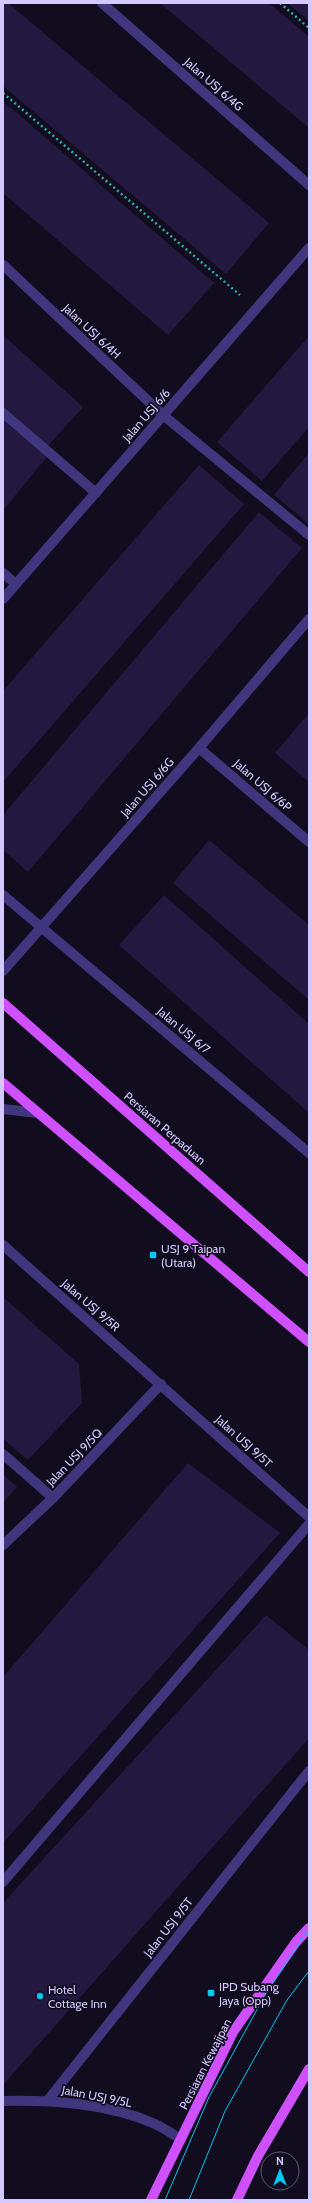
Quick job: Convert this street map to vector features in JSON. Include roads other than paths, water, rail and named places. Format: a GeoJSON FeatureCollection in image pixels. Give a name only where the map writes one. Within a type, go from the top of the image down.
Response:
{"type":"FeatureCollection","features":[{"type":"Feature","properties":{"kind":"main road","name":"Persiaran Perpaduan"},"geometry":{"type":"LineString","coordinates":[[3,1003],[309,1272]]}},
{"type":"Feature","properties":{"kind":"main road"},"geometry":{"type":"LineString","coordinates":[[3,1083],[309,1342]]}},
{"type":"Feature","properties":{"kind":"main road","name":"Persiaran Kewajipan"},"geometry":{"type":"LineString","coordinates":[[151,2200],[233,2032],[296,1942],[309,1928]]}},
{"type":"Feature","properties":{"kind":"main road"},"geometry":{"type":"LineString","coordinates":[[237,2200],[258,2156],[309,2069]]}},
{"type":"Feature","properties":{"kind":"street","name":"Jalan USJ 6/4G"},"geometry":{"type":"LineString","coordinates":[[102,3],[309,185]]}},
{"type":"Feature","properties":{"kind":"street","name":"Jalan USJ 6/6"},"geometry":{"type":"LineString","coordinates":[[3,599],[309,248]]}},
{"type":"Feature","properties":{"kind":"street","name":"Jalan USJ 6/4H"},"geometry":{"type":"LineString","coordinates":[[3,265],[163,415],[309,535]]}},
{"type":"Feature","properties":{"kind":"street"},"geometry":{"type":"LineString","coordinates":[[3,413],[96,492]]}},
{"type":"Feature","properties":{"kind":"street"},"geometry":{"type":"LineString","coordinates":[[3,573],[16,584]]}},
{"type":"Feature","properties":{"kind":"street","name":"Jalan USJ 6/6G"},"geometry":{"type":"LineString","coordinates":[[3,971],[199,748],[309,619]]}},
{"type":"Feature","properties":{"kind":"street","name":"Jalan USJ 6/6P"},"geometry":{"type":"LineString","coordinates":[[199,748],[309,842]]}},
{"type":"Feature","properties":{"kind":"street","name":"Jalan USJ 6/7"},"geometry":{"type":"LineString","coordinates":[[3,895],[309,1153]]}},
{"type":"Feature","properties":{"kind":"street"},"geometry":{"type":"LineString","coordinates":[[3,1110],[37,1113]]}},
{"type":"Feature","properties":{"kind":"street","name":"Jalan USJ 9/5R"},"geometry":{"type":"LineString","coordinates":[[3,1245],[161,1384]]}},
{"type":"Feature","properties":{"kind":"street","name":"Jalan USJ 9/5Q"},"geometry":{"type":"LineString","coordinates":[[3,1545],[53,1498],[161,1384]]}},
{"type":"Feature","properties":{"kind":"street","name":"Jalan USJ 9/5T"},"geometry":{"type":"LineString","coordinates":[[161,1384],[309,1517]]}},
{"type":"Feature","properties":{"kind":"street"},"geometry":{"type":"LineString","coordinates":[[3,1454],[53,1498]]}},
{"type":"Feature","properties":{"kind":"street"},"geometry":{"type":"LineString","coordinates":[[3,1882],[309,1524]]}},
{"type":"Feature","properties":{"kind":"street","name":"Jalan USJ 9/5T"},"geometry":{"type":"LineString","coordinates":[[48,2100],[309,1770]]}},
{"type":"Feature","properties":{"kind":"street","name":"Jalan USJ 9/5L"},"geometry":{"type":"LineString","coordinates":[[3,2100],[48,2100],[94,2107],[136,2117],[155,2124],[181,2139]]}},
{"type":"Feature","properties":{"kind":"tram line"},"geometry":{"type":"LineString","coordinates":[[165,2200],[209,2097],[265,1995],[309,1928]]}},
{"type":"Feature","properties":{"kind":"tram line"},"geometry":{"type":"LineString","coordinates":[[189,2200],[225,2111],[287,2000],[309,1971]]}},
{"type":"Feature","properties":{"kind":"place","name":"USJ 9 Taipan (Utara)"},"geometry":{"type":"Point","coordinates":[153,1255]}},
{"type":"Feature","properties":{"kind":"place","name":"IPD Subang Jaya (Opp)"},"geometry":{"type":"Point","coordinates":[211,1993]}},
{"type":"Feature","properties":{"kind":"place","name":"Hotel Cottage Inn"},"geometry":{"type":"Point","coordinates":[40,1996]}}]}
